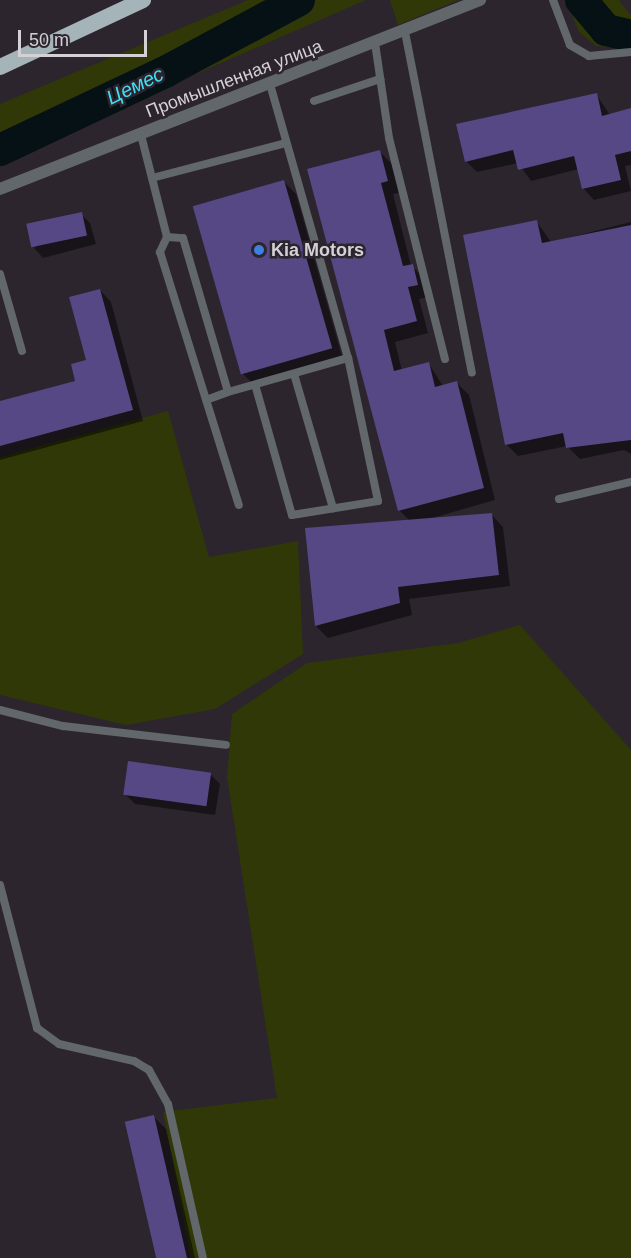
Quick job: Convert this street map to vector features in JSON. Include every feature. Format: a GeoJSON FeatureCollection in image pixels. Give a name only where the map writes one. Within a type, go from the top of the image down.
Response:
{"type":"FeatureCollection","features":[{"type":"Feature","properties":{"kind":"highway"},"geometry":{"type":"LineString","coordinates":[[0,67],[143,0]]}},
{"type":"Feature","properties":{"kind":"street","name":"Промышленная улица"},"geometry":{"type":"LineString","coordinates":[[0,189],[405,32],[480,0]]}},
{"type":"Feature","properties":{"kind":"lane"},"geometry":{"type":"LineString","coordinates":[[553,0],[570,45],[589,57],[631,52]]}},
{"type":"Feature","properties":{"kind":"lane"},"geometry":{"type":"LineString","coordinates":[[405,32],[472,372]]}},
{"type":"Feature","properties":{"kind":"lane"},"geometry":{"type":"LineString","coordinates":[[375,43],[389,138],[445,359]]}},
{"type":"Feature","properties":{"kind":"lane"},"geometry":{"type":"LineString","coordinates":[[314,101],[380,79]]}},
{"type":"Feature","properties":{"kind":"lane"},"geometry":{"type":"LineString","coordinates":[[256,388],[292,515],[378,501],[348,358],[270,85]]}},
{"type":"Feature","properties":{"kind":"lane"},"geometry":{"type":"LineString","coordinates":[[141,135],[167,237],[160,252],[239,505]]}},
{"type":"Feature","properties":{"kind":"lane"},"geometry":{"type":"LineString","coordinates":[[152,178],[286,143]]}},
{"type":"Feature","properties":{"kind":"lane"},"geometry":{"type":"LineString","coordinates":[[167,237],[183,238],[228,392]]}},
{"type":"Feature","properties":{"kind":"lane"},"geometry":{"type":"LineString","coordinates":[[0,274],[22,351]]}},
{"type":"Feature","properties":{"kind":"lane"},"geometry":{"type":"LineString","coordinates":[[206,400],[348,358]]}},
{"type":"Feature","properties":{"kind":"lane"},"geometry":{"type":"LineString","coordinates":[[294,374],[333,508]]}},
{"type":"Feature","properties":{"kind":"lane"},"geometry":{"type":"LineString","coordinates":[[559,499],[631,482]]}},
{"type":"Feature","properties":{"kind":"lane"},"geometry":{"type":"LineString","coordinates":[[0,710],[63,726],[226,745]]}},
{"type":"Feature","properties":{"kind":"lane"},"geometry":{"type":"LineString","coordinates":[[0,885],[37,1028],[59,1044],[134,1061],[149,1070],[168,1104],[203,1258]]}},
{"type":"Feature","properties":{"kind":"green space"},"geometry":{"type":"Polygon","coordinates":[[[248,0],[366,0],[0,159],[0,104],[248,0]]]}},
{"type":"Feature","properties":{"kind":"green space"},"geometry":{"type":"Polygon","coordinates":[[[390,0],[458,0],[398,25],[390,0]]]}},
{"type":"Feature","properties":{"kind":"green space"},"geometry":{"type":"Polygon","coordinates":[[[566,0],[619,0],[631,16],[631,48],[596,46],[579,32],[566,0]]]}},
{"type":"Feature","properties":{"kind":"green space"},"geometry":{"type":"Polygon","coordinates":[[[168,411],[209,557],[298,541],[303,654],[215,709],[126,725],[0,695],[0,457],[168,411]]]}},
{"type":"Feature","properties":{"kind":"green space"},"geometry":{"type":"Polygon","coordinates":[[[520,625],[631,750],[631,1258],[191,1258],[163,1112],[277,1098],[227,777],[232,714],[307,663],[458,643],[520,625]]]}},
{"type":"Feature","properties":{"kind":"building"},"geometry":{"type":"Polygon","coordinates":[[[597,93],[602,116],[631,108],[631,151],[615,155],[621,180],[582,189],[574,156],[518,170],[513,150],[465,162],[456,124],[597,93]]]}},
{"type":"Feature","properties":{"kind":"building"},"geometry":{"type":"Polygon","coordinates":[[[380,150],[388,181],[381,183],[403,266],[413,264],[418,285],[408,287],[417,321],[384,330],[394,371],[429,362],[435,387],[457,381],[484,488],[398,511],[307,169],[380,150]]]}},
{"type":"Feature","properties":{"kind":"building"},"geometry":{"type":"Polygon","coordinates":[[[284,180],[332,348],[241,374],[193,206],[284,180]]]}},
{"type":"Feature","properties":{"kind":"building"},"geometry":{"type":"Polygon","coordinates":[[[82,212],[87,235],[31,247],[26,224],[82,212]]]}},
{"type":"Feature","properties":{"kind":"building"},"geometry":{"type":"Polygon","coordinates":[[[537,220],[542,243],[631,225],[631,440],[566,448],[563,433],[505,445],[463,235],[537,220]]]}},
{"type":"Feature","properties":{"kind":"building"},"geometry":{"type":"Polygon","coordinates":[[[100,289],[133,410],[0,446],[0,401],[75,381],[71,364],[86,360],[69,297],[100,289]]]}},
{"type":"Feature","properties":{"kind":"building"},"geometry":{"type":"Polygon","coordinates":[[[492,513],[499,575],[398,587],[400,603],[315,626],[305,528],[492,513]]]}},
{"type":"Feature","properties":{"kind":"building"},"geometry":{"type":"Polygon","coordinates":[[[128,761],[211,773],[206,806],[123,795],[128,761]]]}},
{"type":"Feature","properties":{"kind":"building"},"geometry":{"type":"Polygon","coordinates":[[[154,1115],[187,1258],[156,1258],[125,1122],[154,1115]]]}},
{"type":"Feature","properties":{"kind":"waterway","name":"Цемес"},"geometry":{"type":"LineString","coordinates":[[0,150],[165,72],[299,0]]}},
{"type":"Feature","properties":{"kind":"waterway","name":"Цемес"},"geometry":{"type":"LineString","coordinates":[[581,0],[606,30],[631,36]]}},
{"type":"Feature","properties":{"kind":"place","name":"Kia Motors"},"geometry":{"type":"Point","coordinates":[259,250]}}]}
